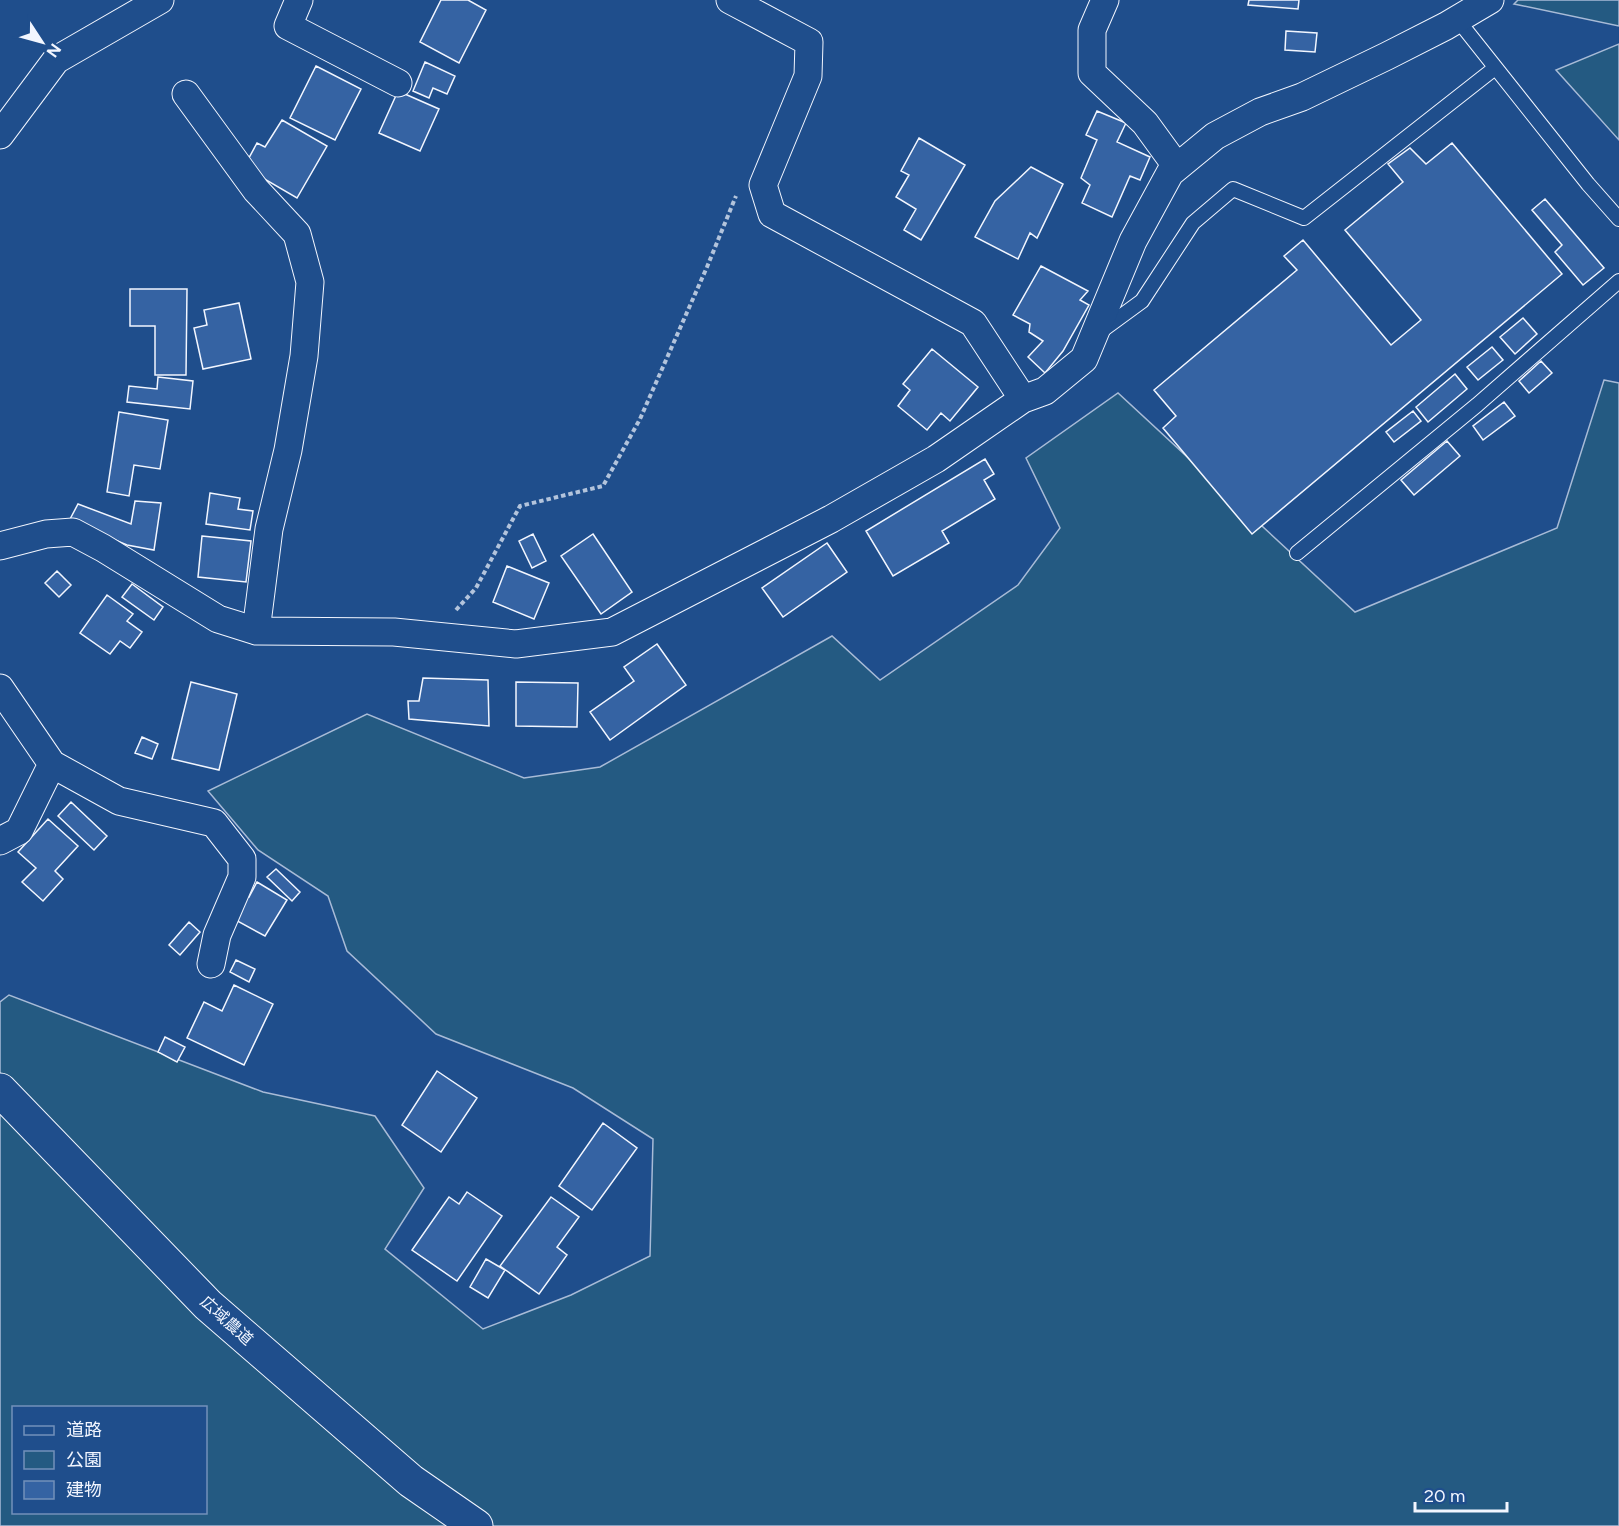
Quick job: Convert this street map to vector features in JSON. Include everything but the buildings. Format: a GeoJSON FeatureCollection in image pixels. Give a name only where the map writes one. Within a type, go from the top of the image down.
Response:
{"type":"FeatureCollection","features":[{"type":"Feature","properties":{"kind":"street"},"geometry":{"type":"LineString","coordinates":[[0,135],[56,60],[160,0]]}},
{"type":"Feature","properties":{"kind":"street"},"geometry":{"type":"LineString","coordinates":[[299,0],[288,26],[398,82]]}},
{"type":"Feature","properties":{"kind":"street"},"geometry":{"type":"LineString","coordinates":[[730,0],[809,42],[808,76],[763,185],[772,214],[973,324],[1023,399]]}},
{"type":"Feature","properties":{"kind":"street"},"geometry":{"type":"LineString","coordinates":[[1105,0],[1092,30],[1092,74],[1145,123],[1177,167]]}},
{"type":"Feature","properties":{"kind":"street"},"geometry":{"type":"LineString","coordinates":[[0,546],[46,534],[73,532],[104,548],[218,620],[256,631],[394,632],[516,644],[612,632],[831,519],[936,459],[1023,399],[1044,391],[1084,359],[1133,241],[1170,173],[1215,136],[1260,111],[1302,97],[1387,56],[1490,0]]}},
{"type":"Feature","properties":{"kind":"street"},"geometry":{"type":"LineString","coordinates":[[186,94],[256,190],[297,234],[310,282],[304,356],[288,450],[269,529],[256,631]]}},
{"type":"Feature","properties":{"kind":"street"},"geometry":{"type":"LineString","coordinates":[[0,688],[52,764],[119,801],[214,823],[242,859],[242,877],[217,935],[211,964]]}},
{"type":"Feature","properties":{"kind":"street"},"geometry":{"type":"LineString","coordinates":[[0,841],[19,831],[52,764]]}},
{"type":"Feature","properties":{"kind":"street","name":"広域農道"},"geometry":{"type":"LineString","coordinates":[[0,1090],[208,1305],[411,1480],[476,1526]]}},
{"type":"Feature","properties":{"kind":"lane"},"geometry":{"type":"LineString","coordinates":[[1457,19],[1588,184],[1619,219]]}},
{"type":"Feature","properties":{"kind":"lane"},"geometry":{"type":"LineString","coordinates":[[1094,335],[1142,301],[1193,224],[1233,189],[1304,218],[1495,68]]}},
{"type":"Feature","properties":{"kind":"lane"},"geometry":{"type":"LineString","coordinates":[[1297,552],[1477,405],[1619,281]]}},
{"type":"Feature","properties":{"kind":"path"},"geometry":{"type":"LineString","coordinates":[[432,636],[476,588],[520,506],[603,486],[640,419],[738,192]]}},
{"type":"Feature","properties":{"kind":"green space"},"geometry":{"type":"Polygon","coordinates":[[[1518,0],[1619,0],[1619,26],[1514,4],[1518,0]]]}},
{"type":"Feature","properties":{"kind":"green space"},"geometry":{"type":"Polygon","coordinates":[[[1619,44],[1619,140],[1556,70],[1619,44]]]}},
{"type":"Feature","properties":{"kind":"green space"},"geometry":{"type":"Polygon","coordinates":[[[1604,380],[1619,383],[1619,1526],[0,1526],[0,1002],[9,995],[263,1092],[375,1116],[424,1188],[385,1249],[483,1329],[571,1295],[650,1256],[653,1139],[573,1088],[436,1034],[347,951],[328,896],[258,850],[208,791],[367,714],[524,778],[600,767],[832,636],[880,680],[1018,585],[1060,528],[1026,458],[1118,393],[1355,612],[1557,528],[1604,380]]]}}]}
